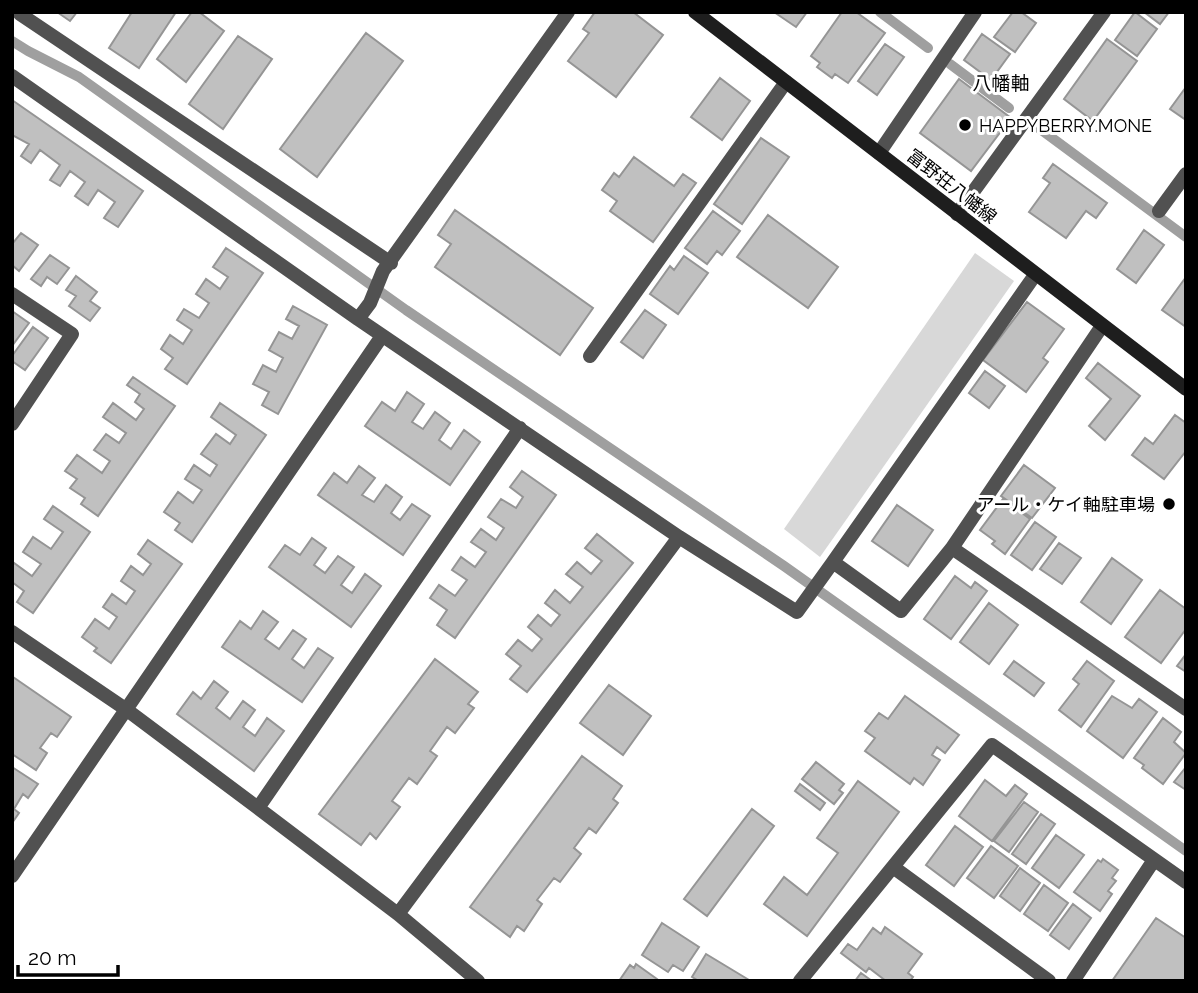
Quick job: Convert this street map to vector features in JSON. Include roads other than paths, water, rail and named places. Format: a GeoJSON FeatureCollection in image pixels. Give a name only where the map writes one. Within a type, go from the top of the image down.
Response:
{"type":"FeatureCollection","features":[{"type":"Feature","properties":{"kind":"main road","name":"富野荘八幡線"},"geometry":{"type":"LineString","coordinates":[[695,12],[1186,389]]}},
{"type":"Feature","properties":{"kind":"street"},"geometry":{"type":"LineString","coordinates":[[358,319],[370,303],[387,267],[568,12]]}},
{"type":"Feature","properties":{"kind":"street"},"geometry":{"type":"LineString","coordinates":[[957,214],[1104,12]]}},
{"type":"Feature","properties":{"kind":"street"},"geometry":{"type":"LineString","coordinates":[[879,153],[968,15]]}},
{"type":"Feature","properties":{"kind":"street"},"geometry":{"type":"LineString","coordinates":[[17,18],[387,267]]}},
{"type":"Feature","properties":{"kind":"street"},"geometry":{"type":"LineString","coordinates":[[12,76],[358,319],[679,537],[797,612],[1035,275]]}},
{"type":"Feature","properties":{"kind":"street"},"geometry":{"type":"LineString","coordinates":[[590,356],[786,82]]}},
{"type":"Feature","properties":{"kind":"street"},"geometry":{"type":"LineString","coordinates":[[1159,211],[1186,174]]}},
{"type":"Feature","properties":{"kind":"street"},"geometry":{"type":"LineString","coordinates":[[12,294],[72,334],[12,424]]}},
{"type":"Feature","properties":{"kind":"street"},"geometry":{"type":"LineString","coordinates":[[833,562],[901,611],[952,548],[1101,326]]}},
{"type":"Feature","properties":{"kind":"street"},"geometry":{"type":"LineString","coordinates":[[12,876],[382,335]]}},
{"type":"Feature","properties":{"kind":"street"},"geometry":{"type":"LineString","coordinates":[[258,808],[520,428]]}},
{"type":"Feature","properties":{"kind":"street"},"geometry":{"type":"LineString","coordinates":[[398,914],[679,537]]}},
{"type":"Feature","properties":{"kind":"street"},"geometry":{"type":"LineString","coordinates":[[952,548],[1186,709]]}},
{"type":"Feature","properties":{"kind":"street"},"geometry":{"type":"LineString","coordinates":[[12,632],[127,710],[258,808],[398,914],[478,981]]}},
{"type":"Feature","properties":{"kind":"street"},"geometry":{"type":"LineString","coordinates":[[800,981],[992,745],[1186,882]]}},
{"type":"Feature","properties":{"kind":"street"},"geometry":{"type":"LineString","coordinates":[[1073,981],[1154,860]]}},
{"type":"Feature","properties":{"kind":"street"},"geometry":{"type":"LineString","coordinates":[[892,867],[1049,981]]}},
{"type":"Feature","properties":{"kind":"waterway"},"geometry":{"type":"LineString","coordinates":[[880,12],[928,48]]}},
{"type":"Feature","properties":{"kind":"waterway"},"geometry":{"type":"LineString","coordinates":[[12,41],[79,77],[406,310],[784,566],[1186,851]]}},
{"type":"Feature","properties":{"kind":"waterway"},"geometry":{"type":"LineString","coordinates":[[950,64],[1009,108]]}},
{"type":"Feature","properties":{"kind":"waterway"},"geometry":{"type":"LineString","coordinates":[[1036,126],[1186,237]]}},
{"type":"Feature","properties":{"kind":"place","name":"HAPPYBERRY.MONE"},"geometry":{"type":"Point","coordinates":[965,125]}},
{"type":"Feature","properties":{"kind":"place","name":"アール・ケイ軸駐車場"},"geometry":{"type":"Point","coordinates":[1169,504]}},
{"type":"Feature","properties":{"kind":"district","name":"八幡軸"},"geometry":{"type":"Point","coordinates":[1001,83]}}]}
